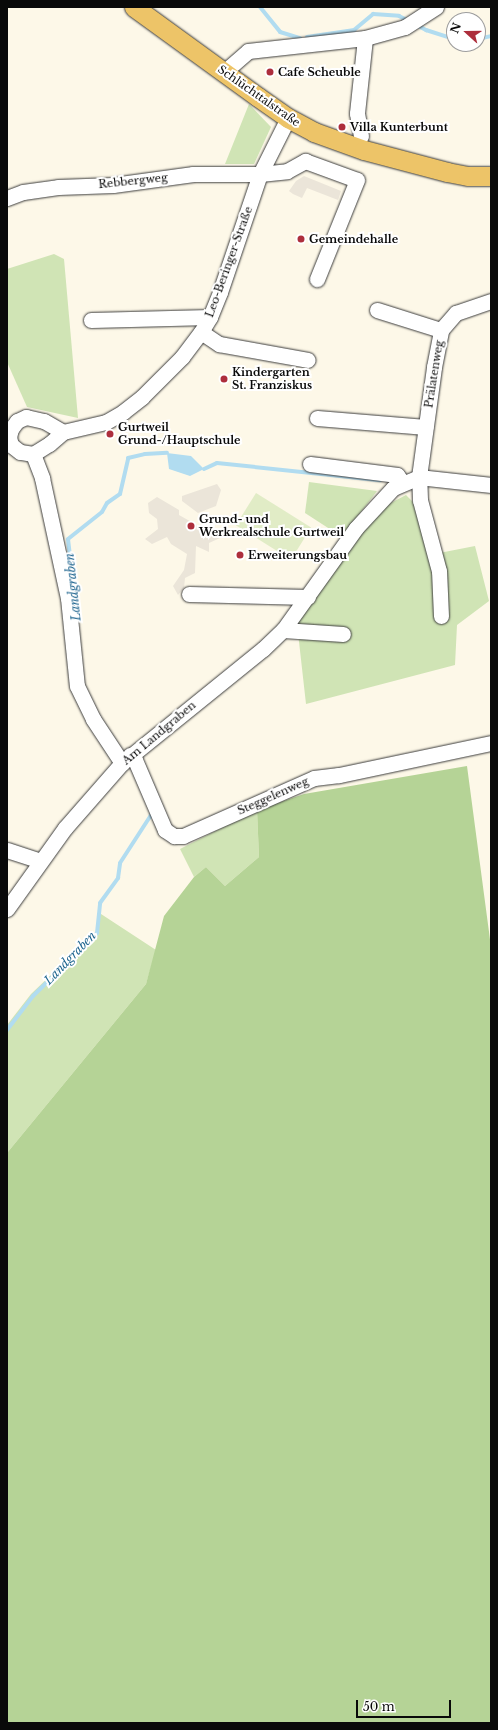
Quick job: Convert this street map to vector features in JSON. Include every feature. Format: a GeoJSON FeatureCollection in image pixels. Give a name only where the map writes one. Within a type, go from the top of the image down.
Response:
{"type":"FeatureCollection","features":[{"type":"Feature","properties":{"kind":"main road","name":"Schlüchttalstraße"},"geometry":{"type":"LineString","coordinates":[[134,7],[288,118],[314,132],[364,150],[447,172],[468,176],[491,176]]}},
{"type":"Feature","properties":{"kind":"street"},"geometry":{"type":"LineString","coordinates":[[224,72],[248,50],[365,38],[405,27],[436,7]]}},
{"type":"Feature","properties":{"kind":"street"},"geometry":{"type":"LineString","coordinates":[[361,136],[357,113],[365,38]]}},
{"type":"Feature","properties":{"kind":"street","name":"Leo-Beringer-Straße"},"geometry":{"type":"LineString","coordinates":[[33,454],[49,444],[63,432],[106,422],[123,412],[162,379],[201,332],[210,317],[260,174],[288,118]]}},
{"type":"Feature","properties":{"kind":"street","name":"Rebbergweg"},"geometry":{"type":"LineString","coordinates":[[7,198],[24,192],[58,187],[113,185],[193,174],[260,174],[287,171],[305,160],[357,180],[317,279]]}},
{"type":"Feature","properties":{"kind":"street","name":"Prälatenweg"},"geometry":{"type":"LineString","coordinates":[[419,477],[434,367],[441,330],[456,313],[491,300]]}},
{"type":"Feature","properties":{"kind":"street"},"geometry":{"type":"LineString","coordinates":[[377,310],[441,330]]}},
{"type":"Feature","properties":{"kind":"street"},"geometry":{"type":"LineString","coordinates":[[91,320],[210,317]]}},
{"type":"Feature","properties":{"kind":"street"},"geometry":{"type":"LineString","coordinates":[[201,332],[219,344],[308,360]]}},
{"type":"Feature","properties":{"kind":"street"},"geometry":{"type":"LineString","coordinates":[[63,432],[44,421],[26,417],[17,421],[9,428],[9,437],[11,445],[20,452],[33,454],[42,478],[68,598],[77,686],[93,719],[126,759]]}},
{"type":"Feature","properties":{"kind":"street"},"geometry":{"type":"LineString","coordinates":[[317,418],[426,427]]}},
{"type":"Feature","properties":{"kind":"street"},"geometry":{"type":"LineString","coordinates":[[310,464],[397,475],[403,483]]}},
{"type":"Feature","properties":{"kind":"street"},"geometry":{"type":"LineString","coordinates":[[419,477],[420,500],[439,571],[441,616]]}},
{"type":"Feature","properties":{"kind":"street","name":"Am Landgraben"},"geometry":{"type":"LineString","coordinates":[[7,909],[65,828],[126,759],[263,649],[283,630],[356,528],[393,488],[419,477],[491,485]]}},
{"type":"Feature","properties":{"kind":"street"},"geometry":{"type":"LineString","coordinates":[[189,594],[308,597]]}},
{"type":"Feature","properties":{"kind":"street"},"geometry":{"type":"LineString","coordinates":[[283,630],[343,634]]}},
{"type":"Feature","properties":{"kind":"street","name":"Steggelenweg"},"geometry":{"type":"LineString","coordinates":[[126,759],[135,760],[165,830],[174,836],[183,836],[314,778],[339,775],[491,743]]}},
{"type":"Feature","properties":{"kind":"street"},"geometry":{"type":"LineString","coordinates":[[7,850],[40,862]]}},
{"type":"Feature","properties":{"kind":"green space"},"geometry":{"type":"Polygon","coordinates":[[[249,104],[271,127],[254,164],[225,164],[249,104]]]}},
{"type":"Feature","properties":{"kind":"green space"},"geometry":{"type":"Polygon","coordinates":[[[54,254],[64,259],[78,418],[27,407],[7,362],[7,269],[54,254]]]}},
{"type":"Feature","properties":{"kind":"green space"},"geometry":{"type":"Polygon","coordinates":[[[309,482],[377,491],[342,537],[305,513],[309,482]]]}},
{"type":"Feature","properties":{"kind":"green space"},"geometry":{"type":"Polygon","coordinates":[[[256,493],[311,527],[291,560],[236,525],[256,493]]]}},
{"type":"Feature","properties":{"kind":"green space"},"geometry":{"type":"Polygon","coordinates":[[[406,495],[416,505],[429,555],[475,546],[489,601],[457,625],[455,665],[306,704],[297,624],[366,523],[385,506],[406,495]]]}},
{"type":"Feature","properties":{"kind":"green space"},"geometry":{"type":"Polygon","coordinates":[[[467,766],[491,947],[491,1723],[7,1723],[7,1153],[146,984],[164,916],[194,877],[206,867],[225,886],[259,857],[257,810],[304,794],[467,766]]]}},
{"type":"Feature","properties":{"kind":"green space"},"geometry":{"type":"Polygon","coordinates":[[[257,810],[259,857],[225,886],[206,867],[194,877],[180,849],[257,810]]]}},
{"type":"Feature","properties":{"kind":"green space"},"geometry":{"type":"Polygon","coordinates":[[[98,914],[101,914],[156,950],[146,984],[7,1153],[7,1025],[31,994],[96,932],[98,914]]]}},
{"type":"Feature","properties":{"kind":"shaded area"},"geometry":{"type":"Polygon","coordinates":[[[304,176],[341,191],[338,200],[307,188],[302,198],[289,191],[296,181],[304,176]]]}},
{"type":"Feature","properties":{"kind":"shaded area"},"geometry":{"type":"Polygon","coordinates":[[[217,484],[221,490],[216,506],[198,513],[182,501],[182,496],[217,484]]]}},
{"type":"Feature","properties":{"kind":"shaded area"},"geometry":{"type":"Polygon","coordinates":[[[157,497],[179,510],[179,515],[220,538],[209,543],[209,552],[196,546],[195,573],[185,578],[184,588],[178,595],[173,586],[184,570],[187,554],[171,544],[167,537],[152,544],[145,539],[158,529],[157,519],[149,513],[148,503],[157,497]]]}},
{"type":"Feature","properties":{"kind":"water"},"geometry":{"type":"Polygon","coordinates":[[[167,453],[191,456],[204,469],[190,476],[169,469],[167,453]]]}},
{"type":"Feature","properties":{"kind":"waterway"},"geometry":{"type":"LineString","coordinates":[[260,7],[280,32],[300,38]]}},
{"type":"Feature","properties":{"kind":"waterway"},"geometry":{"type":"LineString","coordinates":[[307,37],[354,30],[373,14],[399,16],[409,21]]}},
{"type":"Feature","properties":{"kind":"waterway"},"geometry":{"type":"LineString","coordinates":[[415,24],[426,30],[446,36]]}},
{"type":"Feature","properties":{"kind":"waterway"},"geometry":{"type":"LineString","coordinates":[[486,37],[491,36]]}},
{"type":"Feature","properties":{"kind":"waterway","name":"Landgraben"},"geometry":{"type":"LineString","coordinates":[[74,591],[68,539],[102,512],[107,503],[120,494],[128,458],[145,454],[167,453]]}},
{"type":"Feature","properties":{"kind":"waterway","name":"Landgraben"},"geometry":{"type":"LineString","coordinates":[[204,469],[217,463],[380,480]]}},
{"type":"Feature","properties":{"kind":"waterway","name":"Landgraben"},"geometry":{"type":"LineString","coordinates":[[7,1030],[33,996],[97,933],[100,903],[118,878],[120,863],[153,812]]}},
{"type":"Feature","properties":{"kind":"place","name":"Cafe Scheuble"},"geometry":{"type":"Point","coordinates":[270,72]}},
{"type":"Feature","properties":{"kind":"place","name":"Villa Kunterbunt"},"geometry":{"type":"Point","coordinates":[342,127]}},
{"type":"Feature","properties":{"kind":"place","name":"Gemeindehalle"},"geometry":{"type":"Point","coordinates":[301,239]}},
{"type":"Feature","properties":{"kind":"place","name":"Kindergarten St. Franziskus"},"geometry":{"type":"Point","coordinates":[224,379]}},
{"type":"Feature","properties":{"kind":"place","name":"Gurtweil Grund-/Hauptschule"},"geometry":{"type":"Point","coordinates":[110,434]}},
{"type":"Feature","properties":{"kind":"place","name":"Grund- und Werkrealschule Gurtweil"},"geometry":{"type":"Point","coordinates":[191,526]}},
{"type":"Feature","properties":{"kind":"place","name":"Erweiterungsbau"},"geometry":{"type":"Point","coordinates":[240,555]}}]}
